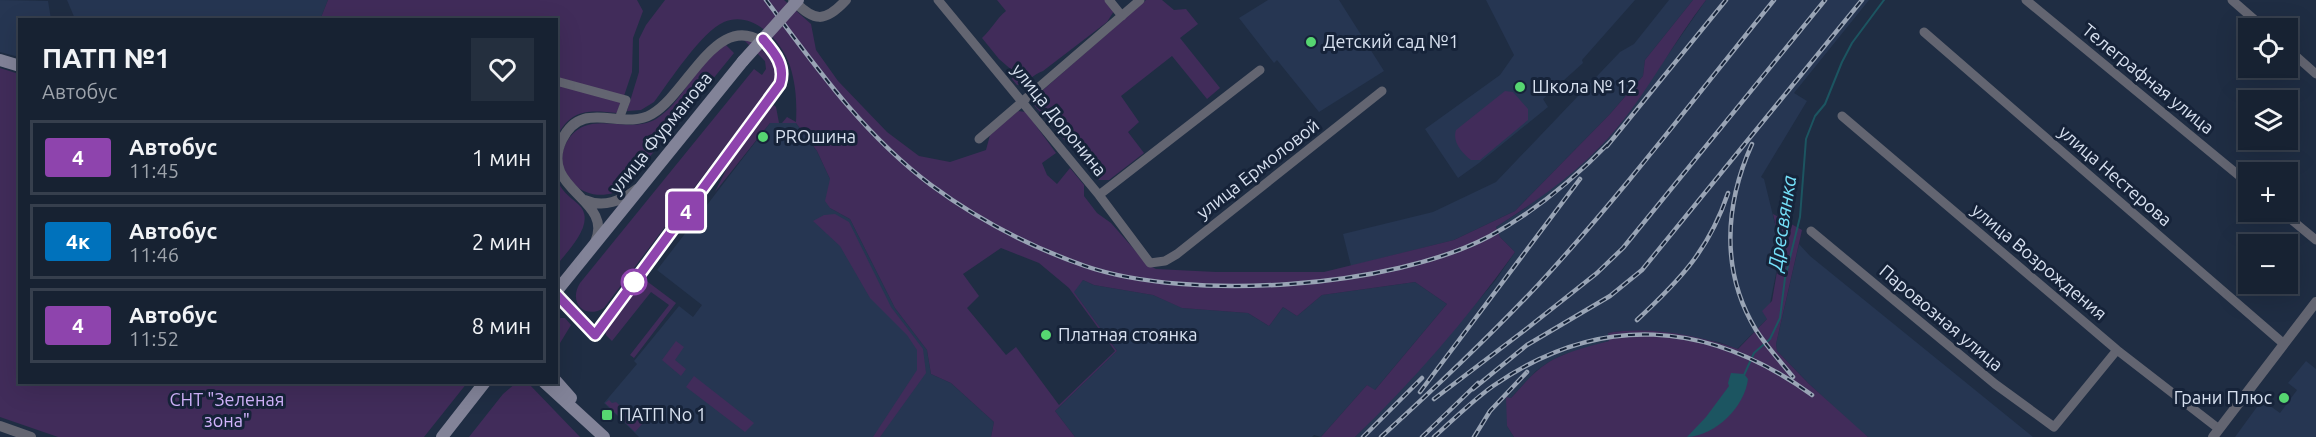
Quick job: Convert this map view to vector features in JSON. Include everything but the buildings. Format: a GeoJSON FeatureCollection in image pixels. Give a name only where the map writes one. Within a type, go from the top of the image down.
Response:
{"type":"FeatureCollection","features":[{"type":"Feature","properties":{"kind":"main road","name":"улица Фурманова"},"geometry":{"type":"LineString","coordinates":[[558,290],[743,61],[796,0]]}},
{"type":"Feature","properties":{"kind":"main road"},"geometry":{"type":"LineString","coordinates":[[0,60],[18,65]]}},
{"type":"Feature","properties":{"kind":"main road"},"geometry":{"type":"LineString","coordinates":[[558,383],[601,434]]}},
{"type":"Feature","properties":{"kind":"main road"},"geometry":{"type":"LineString","coordinates":[[442,437],[483,384]]}},
{"type":"Feature","properties":{"kind":"main road"},"geometry":{"type":"LineString","coordinates":[[546,384],[601,434]]}},
{"type":"Feature","properties":{"kind":"street"},"geometry":{"type":"LineString","coordinates":[[796,0],[810,15],[818,18],[832,13],[846,0]]}},
{"type":"Feature","properties":{"kind":"street","name":"улица Доронина"},"geometry":{"type":"LineString","coordinates":[[938,0],[1100,195],[1150,263]]}},
{"type":"Feature","properties":{"kind":"street"},"geometry":{"type":"LineString","coordinates":[[1109,0],[1122,16]]}},
{"type":"Feature","properties":{"kind":"street"},"geometry":{"type":"LineString","coordinates":[[979,139],[1140,0]]}},
{"type":"Feature","properties":{"kind":"street","name":"Телеграфная улица"},"geometry":{"type":"LineString","coordinates":[[2026,0],[2238,175]]}},
{"type":"Feature","properties":{"kind":"street"},"geometry":{"type":"LineString","coordinates":[[2232,0],[2253,18]]}},
{"type":"Feature","properties":{"kind":"street"},"geometry":{"type":"LineString","coordinates":[[558,295],[595,335],[780,84],[782,68],[772,50],[754,32],[746,27],[727,29],[714,40],[660,108],[643,118],[619,119],[594,116],[585,118],[568,130],[562,139],[558,161],[560,172],[565,182],[588,204],[598,219],[599,228],[594,245]]}},
{"type":"Feature","properties":{"kind":"street","name":"улица Нестерова"},"geometry":{"type":"LineString","coordinates":[[1924,32],[2284,344]]}},
{"type":"Feature","properties":{"kind":"street"},"geometry":{"type":"LineString","coordinates":[[2298,58],[2316,74]]}},
{"type":"Feature","properties":{"kind":"street"},"geometry":{"type":"LineString","coordinates":[[1100,195],[1260,70]]}},
{"type":"Feature","properties":{"kind":"street"},"geometry":{"type":"LineString","coordinates":[[558,82],[626,100],[619,119]]}},
{"type":"Feature","properties":{"kind":"street","name":"улица Ермоловой"},"geometry":{"type":"LineString","coordinates":[[1150,263],[1165,261],[1177,254],[1382,91]]}},
{"type":"Feature","properties":{"kind":"street","name":"улица Возрождения"},"geometry":{"type":"LineString","coordinates":[[1842,116],[2216,433]]}},
{"type":"Feature","properties":{"kind":"street"},"geometry":{"type":"LineString","coordinates":[[579,197],[599,204],[610,203],[630,194],[644,183]]}},
{"type":"Feature","properties":{"kind":"street"},"geometry":{"type":"LineString","coordinates":[[2294,222],[2316,240]]}},
{"type":"Feature","properties":{"kind":"street","name":"Паровозная улица"},"geometry":{"type":"LineString","coordinates":[[1811,231],[1995,384],[2054,427],[2117,350]]}},
{"type":"Feature","properties":{"kind":"street"},"geometry":{"type":"LineString","coordinates":[[2216,433],[2316,302]]}},
{"type":"Feature","properties":{"kind":"street"},"geometry":{"type":"LineString","coordinates":[[0,426],[31,437]]}},
{"type":"Feature","properties":{"kind":"shaded area"},"geometry":{"type":"Polygon","coordinates":[[[0,0],[48,1],[51,18],[18,18],[18,57],[0,52],[0,0]]]}},
{"type":"Feature","properties":{"kind":"shaded area"},"geometry":{"type":"Polygon","coordinates":[[[67,0],[328,0],[321,18],[75,18],[67,0]]]}},
{"type":"Feature","properties":{"kind":"shaded area","name":"Детский сад №1"},"geometry":{"type":"Polygon","coordinates":[[[1268,0],[1339,0],[1384,71],[1319,112],[1277,60],[1274,63],[1239,18],[1268,0]]]}},
{"type":"Feature","properties":{"kind":"shaded area","name":"Школа № 12"},"geometry":{"type":"Polygon","coordinates":[[[1486,0],[1635,0],[1582,60],[1583,63],[1543,99],[1548,107],[1458,178],[1425,129],[1500,75],[1514,55],[1486,0]]]}},
{"type":"Feature","properties":{"kind":"shaded area"},"geometry":{"type":"Polygon","coordinates":[[[1669,0],[1693,0],[1645,60],[1643,76],[1610,114],[1515,211],[1454,240],[1351,266],[1343,234],[1433,212],[1496,182],[1620,52],[1634,44],[1669,0]]]}},
{"type":"Feature","properties":{"kind":"shaded area"},"geometry":{"type":"Polygon","coordinates":[[[1706,0],[1869,0],[1794,93],[1807,101],[1761,177],[1764,179],[1781,248],[1767,319],[1737,349],[1719,342],[1653,331],[1608,333],[1609,341],[1563,355],[1549,362],[1536,371],[1511,398],[1507,426],[1514,437],[1355,437],[1412,378],[1495,281],[1515,252],[1500,237],[1496,227],[1524,209],[1596,151],[1617,128],[1706,0]]]}},
{"type":"Feature","properties":{"kind":"shaded area"},"geometry":{"type":"Polygon","coordinates":[[[770,123],[796,123],[817,151],[830,179],[830,208],[850,219],[895,308],[927,350],[931,374],[951,383],[994,422],[991,437],[639,437],[604,403],[637,364],[634,361],[679,306],[693,317],[702,305],[657,270],[770,123]]]}},
{"type":"Feature","properties":{"kind":"shaded area"},"geometry":{"type":"Polygon","coordinates":[[[1799,244],[1810,256],[2033,437],[1868,437],[1861,432],[1777,351],[1776,344],[1799,244]]]}},
{"type":"Feature","properties":{"kind":"shaded area"},"geometry":{"type":"Polygon","coordinates":[[[1083,280],[1094,285],[1153,295],[1183,308],[1248,313],[1269,326],[1283,307],[1297,316],[1322,295],[1415,282],[1447,304],[1374,391],[1367,385],[1321,437],[1314,435],[1312,437],[1075,437],[1055,411],[1117,351],[1073,291],[1083,280]]]}},
{"type":"Feature","properties":{"kind":"shaded area"},"geometry":{"type":"Polygon","coordinates":[[[2306,361],[2316,369],[2316,437],[2235,437],[2262,400],[2280,413],[2297,390],[2288,383],[2306,361]]]}},
{"type":"Feature","properties":{"kind":"shaded area"},"geometry":{"type":"Polygon","coordinates":[[[1731,373],[1744,374],[1748,379],[1746,389],[1735,409],[1727,418],[1708,431],[1687,437],[1706,417],[1729,386],[1731,373]]]}},
{"type":"Feature","properties":{"kind":"green space"},"geometry":{"type":"Polygon","coordinates":[[[328,0],[637,0],[643,11],[633,38],[632,72],[624,96],[558,78],[558,18],[321,18],[328,0]]]}},
{"type":"Feature","properties":{"kind":"green space"},"geometry":{"type":"Polygon","coordinates":[[[665,0],[784,0],[811,24],[816,50],[838,81],[887,132],[919,156],[950,162],[986,150],[990,135],[1018,111],[1026,112],[1056,153],[1042,163],[1047,175],[1057,184],[1070,168],[1084,185],[1084,196],[1097,213],[1111,223],[1148,265],[1156,269],[1216,272],[1324,272],[1454,240],[1515,211],[1610,114],[1643,76],[1645,60],[1693,0],[1706,0],[1640,97],[1604,143],[1561,182],[1496,227],[1500,237],[1515,252],[1439,348],[1355,437],[1321,437],[1367,385],[1375,390],[1447,304],[1415,282],[1322,295],[1297,316],[1283,307],[1269,326],[1248,313],[1182,308],[1153,295],[1094,285],[1083,280],[1074,292],[1117,351],[1055,411],[1075,437],[991,437],[994,422],[951,383],[931,374],[927,350],[895,308],[850,219],[830,208],[825,201],[830,179],[817,151],[796,123],[782,123],[787,117],[796,122],[796,94],[786,56],[773,38],[756,24],[745,20],[735,19],[724,22],[715,27],[696,46],[654,102],[641,110],[627,111],[639,72],[639,39],[646,25],[665,0]],[[1001,248],[963,274],[979,296],[967,308],[1006,355],[1016,347],[1059,405],[1115,351],[1069,288],[1039,263],[1001,248]]]}},
{"type":"Feature","properties":{"kind":"green space"},"geometry":{"type":"Polygon","coordinates":[[[997,0],[1105,0],[1114,11],[1107,22],[1043,71],[1017,85],[1012,79],[1014,72],[999,59],[982,38],[1006,11],[997,0]]]}},
{"type":"Feature","properties":{"kind":"green space"},"geometry":{"type":"Polygon","coordinates":[[[1146,0],[1162,0],[1174,10],[1186,9],[1198,24],[1180,38],[1220,88],[1207,99],[1172,56],[1121,96],[1139,122],[1128,132],[1144,153],[1109,180],[1099,180],[1034,105],[1036,96],[1146,0]]]}},
{"type":"Feature","properties":{"kind":"green space"},"geometry":{"type":"Polygon","coordinates":[[[733,34],[754,42],[766,54],[777,74],[775,80],[604,308],[590,312],[584,310],[580,307],[576,297],[580,283],[754,69],[762,75],[766,69],[765,61],[744,40],[738,38],[725,44],[734,53],[626,186],[612,193],[599,195],[586,192],[575,185],[567,175],[562,164],[563,151],[570,137],[588,125],[599,123],[634,125],[656,119],[677,100],[712,51],[733,34]]]}},
{"type":"Feature","properties":{"kind":"green space","name":"СНТ \"Зеленая зона\""},"geometry":{"type":"Polygon","coordinates":[[[0,68],[18,74],[18,384],[466,384],[424,437],[58,437],[0,417],[0,68]]]}},
{"type":"Feature","properties":{"kind":"green space"},"geometry":{"type":"Polygon","coordinates":[[[558,84],[621,101],[617,113],[582,113],[563,127],[558,134],[558,84]]]}},
{"type":"Feature","properties":{"kind":"green space"},"geometry":{"type":"Polygon","coordinates":[[[1505,91],[1513,92],[1528,109],[1528,120],[1480,160],[1471,160],[1461,151],[1455,139],[1456,130],[1505,91]]]}},
{"type":"Feature","properties":{"kind":"green space"},"geometry":{"type":"Polygon","coordinates":[[[774,105],[779,123],[770,123],[715,192],[733,156],[768,108],[774,105]]]}},
{"type":"Feature","properties":{"kind":"green space"},"geometry":{"type":"Polygon","coordinates":[[[558,181],[568,196],[583,211],[585,219],[583,227],[574,244],[558,264],[558,181]]]}},
{"type":"Feature","properties":{"kind":"green space"},"geometry":{"type":"Polygon","coordinates":[[[835,214],[849,222],[891,307],[923,349],[926,373],[880,437],[873,437],[917,370],[917,350],[907,335],[870,298],[840,246],[813,221],[824,215],[835,214]]]}},
{"type":"Feature","properties":{"kind":"green space"},"geometry":{"type":"Polygon","coordinates":[[[1773,214],[1802,230],[1776,344],[1777,351],[1809,384],[1868,437],[1514,437],[1507,426],[1506,397],[1511,398],[1534,373],[1554,359],[1609,341],[1608,333],[1657,331],[1706,340],[1738,349],[1767,319],[1762,311],[1772,301],[1781,248],[1773,214]]]}},
{"type":"Feature","properties":{"kind":"green space"},"geometry":{"type":"Polygon","coordinates":[[[644,279],[676,303],[634,358],[630,355],[669,305],[651,292],[612,341],[606,335],[605,330],[644,279]]]}},
{"type":"Feature","properties":{"kind":"green space"},"geometry":{"type":"Polygon","coordinates":[[[565,318],[571,325],[558,346],[558,319],[565,318]]]}},
{"type":"Feature","properties":{"kind":"green space"},"geometry":{"type":"Polygon","coordinates":[[[676,341],[684,347],[675,360],[686,369],[681,376],[662,360],[676,341]]]}},
{"type":"Feature","properties":{"kind":"green space"},"geometry":{"type":"Polygon","coordinates":[[[694,376],[754,423],[745,432],[686,387],[694,376]]]}},
{"type":"Feature","properties":{"kind":"green space"},"geometry":{"type":"Polygon","coordinates":[[[515,384],[529,384],[580,437],[469,437],[503,394],[515,384]]]}},
{"type":"Feature","properties":{"kind":"green space"},"geometry":{"type":"Polygon","coordinates":[[[609,400],[612,403],[616,402],[631,416],[643,408],[651,414],[635,432],[605,403],[609,400]]]}},
{"type":"Feature","properties":{"kind":"waterway","name":"Дресвянка"},"geometry":{"type":"LineString","coordinates":[[1744,375],[1754,353],[1770,339],[1780,318],[1785,278],[1800,217],[1806,139],[1815,116],[1825,104],[1852,43],[1884,0]]}},
{"type":"Feature","properties":{"kind":"railway"},"geometry":{"type":"LineString","coordinates":[[766,0],[822,75],[862,122],[906,165],[931,185],[986,221],[1025,241],[1085,266],[1129,277],[1179,284],[1233,286],[1290,284],[1346,278],[1400,268],[1449,254],[1507,226],[1554,193],[1611,141]]}},
{"type":"Feature","properties":{"kind":"railway"},"geometry":{"type":"LineString","coordinates":[[1607,146],[1726,0]]}},
{"type":"Feature","properties":{"kind":"railway"},"geometry":{"type":"LineString","coordinates":[[1381,437],[1481,343],[1569,251],[1774,0]]}},
{"type":"Feature","properties":{"kind":"railway"},"geometry":{"type":"LineString","coordinates":[[1434,399],[1597,273],[1623,248],[1825,0]]}},
{"type":"Feature","properties":{"kind":"railway"},"geometry":{"type":"LineString","coordinates":[[1473,389],[1527,345],[1610,296],[1642,270],[1862,0]]}},
{"type":"Feature","properties":{"kind":"railway"},"geometry":{"type":"LineString","coordinates":[[1752,144],[1736,190],[1732,214],[1730,237],[1736,284],[1744,308],[1756,330],[1793,377]]}},
{"type":"Feature","properties":{"kind":"railway"},"geometry":{"type":"LineString","coordinates":[[1420,392],[1580,179]]}},
{"type":"Feature","properties":{"kind":"railway"},"geometry":{"type":"LineString","coordinates":[[1637,320],[1680,277],[1702,248],[1728,193]]}},
{"type":"Feature","properties":{"kind":"railway"},"geometry":{"type":"LineString","coordinates":[[1434,437],[1485,392],[1533,362],[1573,346],[1614,337],[1654,335],[1694,340],[1733,352],[1773,370],[1812,395]]}},
{"type":"Feature","properties":{"kind":"railway"},"geometry":{"type":"LineString","coordinates":[[1474,437],[1490,411],[1527,372]]}},
{"type":"Feature","properties":{"kind":"railway"},"geometry":{"type":"LineString","coordinates":[[1363,437],[1422,378]]}},
{"type":"Feature","properties":{"kind":"railway"},"geometry":{"type":"LineString","coordinates":[[1422,437],[1478,383]]}},
{"type":"Feature","properties":{"kind":"bus line","name":"4"},"geometry":{"type":"LineString","coordinates":[[558,296],[595,335],[780,84],[782,68],[763,39]]}},
{"type":"Feature","properties":{"kind":"place","name":"Детский сад №1"},"geometry":{"type":"Point","coordinates":[1311,42]}},
{"type":"Feature","properties":{"kind":"place","name":"Школа № 12"},"geometry":{"type":"Point","coordinates":[1520,87]}},
{"type":"Feature","properties":{"kind":"place","name":"PROшина"},"geometry":{"type":"Point","coordinates":[763,137]}},
{"type":"Feature","properties":{"kind":"place","name":"Платная стоянка"},"geometry":{"type":"Point","coordinates":[1046,335]}},
{"type":"Feature","properties":{"kind":"place","name":"Грани Плюс"},"geometry":{"type":"Point","coordinates":[2284,398]}},
{"type":"Feature","properties":{"kind":"place","name":"ПАТП No 1"},"geometry":{"type":"Point","coordinates":[607,415]}}]}
